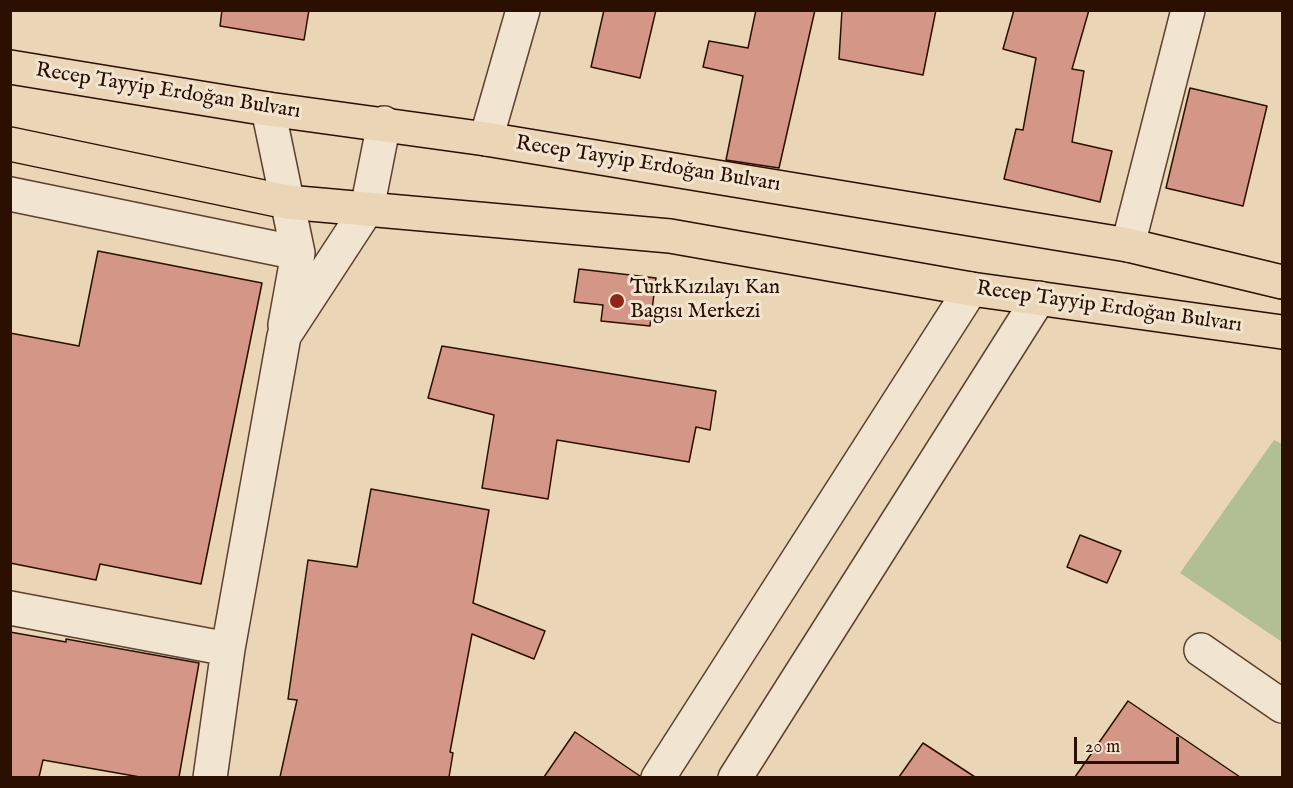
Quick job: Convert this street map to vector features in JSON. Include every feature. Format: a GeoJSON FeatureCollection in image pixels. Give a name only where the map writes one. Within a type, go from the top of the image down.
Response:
{"type":"FeatureCollection","features":[{"type":"Feature","properties":{"kind":"main road","name":"Recep Tayyip Erdoğan Bulvarı"},"geometry":{"type":"LineString","coordinates":[[10,67],[268,109],[384,123],[486,139],[1128,245],[1282,282]]}},
{"type":"Feature","properties":{"kind":"main road","name":"Recep Tayyip Erdoğan Bulvarı"},"geometry":{"type":"LineString","coordinates":[[10,144],[287,202],[670,236],[971,289],[1282,332]]}},
{"type":"Feature","properties":{"kind":"street"},"geometry":{"type":"LineString","coordinates":[[486,139],[523,10]]}},
{"type":"Feature","properties":{"kind":"street"},"geometry":{"type":"LineString","coordinates":[[1128,245],[1188,10]]}},
{"type":"Feature","properties":{"kind":"street"},"geometry":{"type":"LineString","coordinates":[[210,777],[228,649],[298,253],[268,109]]}},
{"type":"Feature","properties":{"kind":"street"},"geometry":{"type":"LineString","coordinates":[[284,336],[367,209],[384,123]]}},
{"type":"Feature","properties":{"kind":"street"},"geometry":{"type":"LineString","coordinates":[[10,194],[298,253]]}},
{"type":"Feature","properties":{"kind":"street"},"geometry":{"type":"LineString","coordinates":[[658,777],[971,289]]}},
{"type":"Feature","properties":{"kind":"street"},"geometry":{"type":"LineString","coordinates":[[735,777],[1039,298]]}},
{"type":"Feature","properties":{"kind":"street"},"geometry":{"type":"LineString","coordinates":[[10,608],[228,649]]}},
{"type":"Feature","properties":{"kind":"street"},"geometry":{"type":"LineString","coordinates":[[1201,650],[1282,706]]}},
{"type":"Feature","properties":{"kind":"green space"},"geometry":{"type":"Polygon","coordinates":[[[1274,440],[1282,444],[1282,642],[1180,573],[1274,440]]]}},
{"type":"Feature","properties":{"kind":"building"},"geometry":{"type":"Polygon","coordinates":[[[222,10],[309,10],[304,40],[220,26],[222,10]]]}},
{"type":"Feature","properties":{"kind":"building"},"geometry":{"type":"Polygon","coordinates":[[[604,10],[656,10],[640,78],[591,67],[604,10]]]}},
{"type":"Feature","properties":{"kind":"building"},"geometry":{"type":"Polygon","coordinates":[[[756,10],[815,10],[779,168],[726,160],[743,76],[703,67],[709,41],[748,48],[756,10]]]}},
{"type":"Feature","properties":{"kind":"building"},"geometry":{"type":"Polygon","coordinates":[[[842,10],[936,10],[923,75],[839,59],[842,10]]]}},
{"type":"Feature","properties":{"kind":"building"},"geometry":{"type":"Polygon","coordinates":[[[1014,10],[1089,10],[1072,69],[1084,71],[1072,142],[1112,151],[1100,202],[1004,179],[1016,129],[1023,130],[1036,58],[1003,49],[1014,10]]]}},
{"type":"Feature","properties":{"kind":"building"},"geometry":{"type":"Polygon","coordinates":[[[1190,88],[1267,106],[1243,206],[1166,188],[1190,88]]]}},
{"type":"Feature","properties":{"kind":"building"},"geometry":{"type":"Polygon","coordinates":[[[98,251],[262,283],[201,584],[100,564],[96,580],[10,563],[10,333],[79,346],[98,251]]]}},
{"type":"Feature","properties":{"kind":"building"},"geometry":{"type":"Polygon","coordinates":[[[579,269],[656,278],[650,326],[601,321],[603,305],[574,302],[579,269]]]}},
{"type":"Feature","properties":{"kind":"building"},"geometry":{"type":"Polygon","coordinates":[[[442,346],[716,391],[710,430],[696,427],[689,462],[557,440],[548,499],[482,488],[494,415],[428,398],[442,346]]]}},
{"type":"Feature","properties":{"kind":"building"},"geometry":{"type":"Polygon","coordinates":[[[371,489],[489,510],[473,603],[545,631],[534,659],[472,634],[450,752],[453,753],[449,777],[280,777],[297,700],[288,699],[308,560],[357,567],[371,489]]]}},
{"type":"Feature","properties":{"kind":"building"},"geometry":{"type":"Polygon","coordinates":[[[1080,535],[1121,551],[1107,583],[1067,567],[1080,535]]]}},
{"type":"Feature","properties":{"kind":"building"},"geometry":{"type":"Polygon","coordinates":[[[10,632],[66,642],[66,639],[199,663],[179,777],[140,777],[43,760],[39,777],[10,777],[10,632]]]}},
{"type":"Feature","properties":{"kind":"building"},"geometry":{"type":"Polygon","coordinates":[[[1128,701],[1240,777],[1075,777],[1128,701]]]}},
{"type":"Feature","properties":{"kind":"building"},"geometry":{"type":"Polygon","coordinates":[[[575,732],[640,776],[544,777],[575,732]]]}},
{"type":"Feature","properties":{"kind":"building"},"geometry":{"type":"Polygon","coordinates":[[[923,743],[975,777],[899,777],[923,743]]]}},
{"type":"Feature","properties":{"kind":"place","name":"TurkKızılayı Kan Bagısı Merkezi"},"geometry":{"type":"Point","coordinates":[617,301]}}]}
